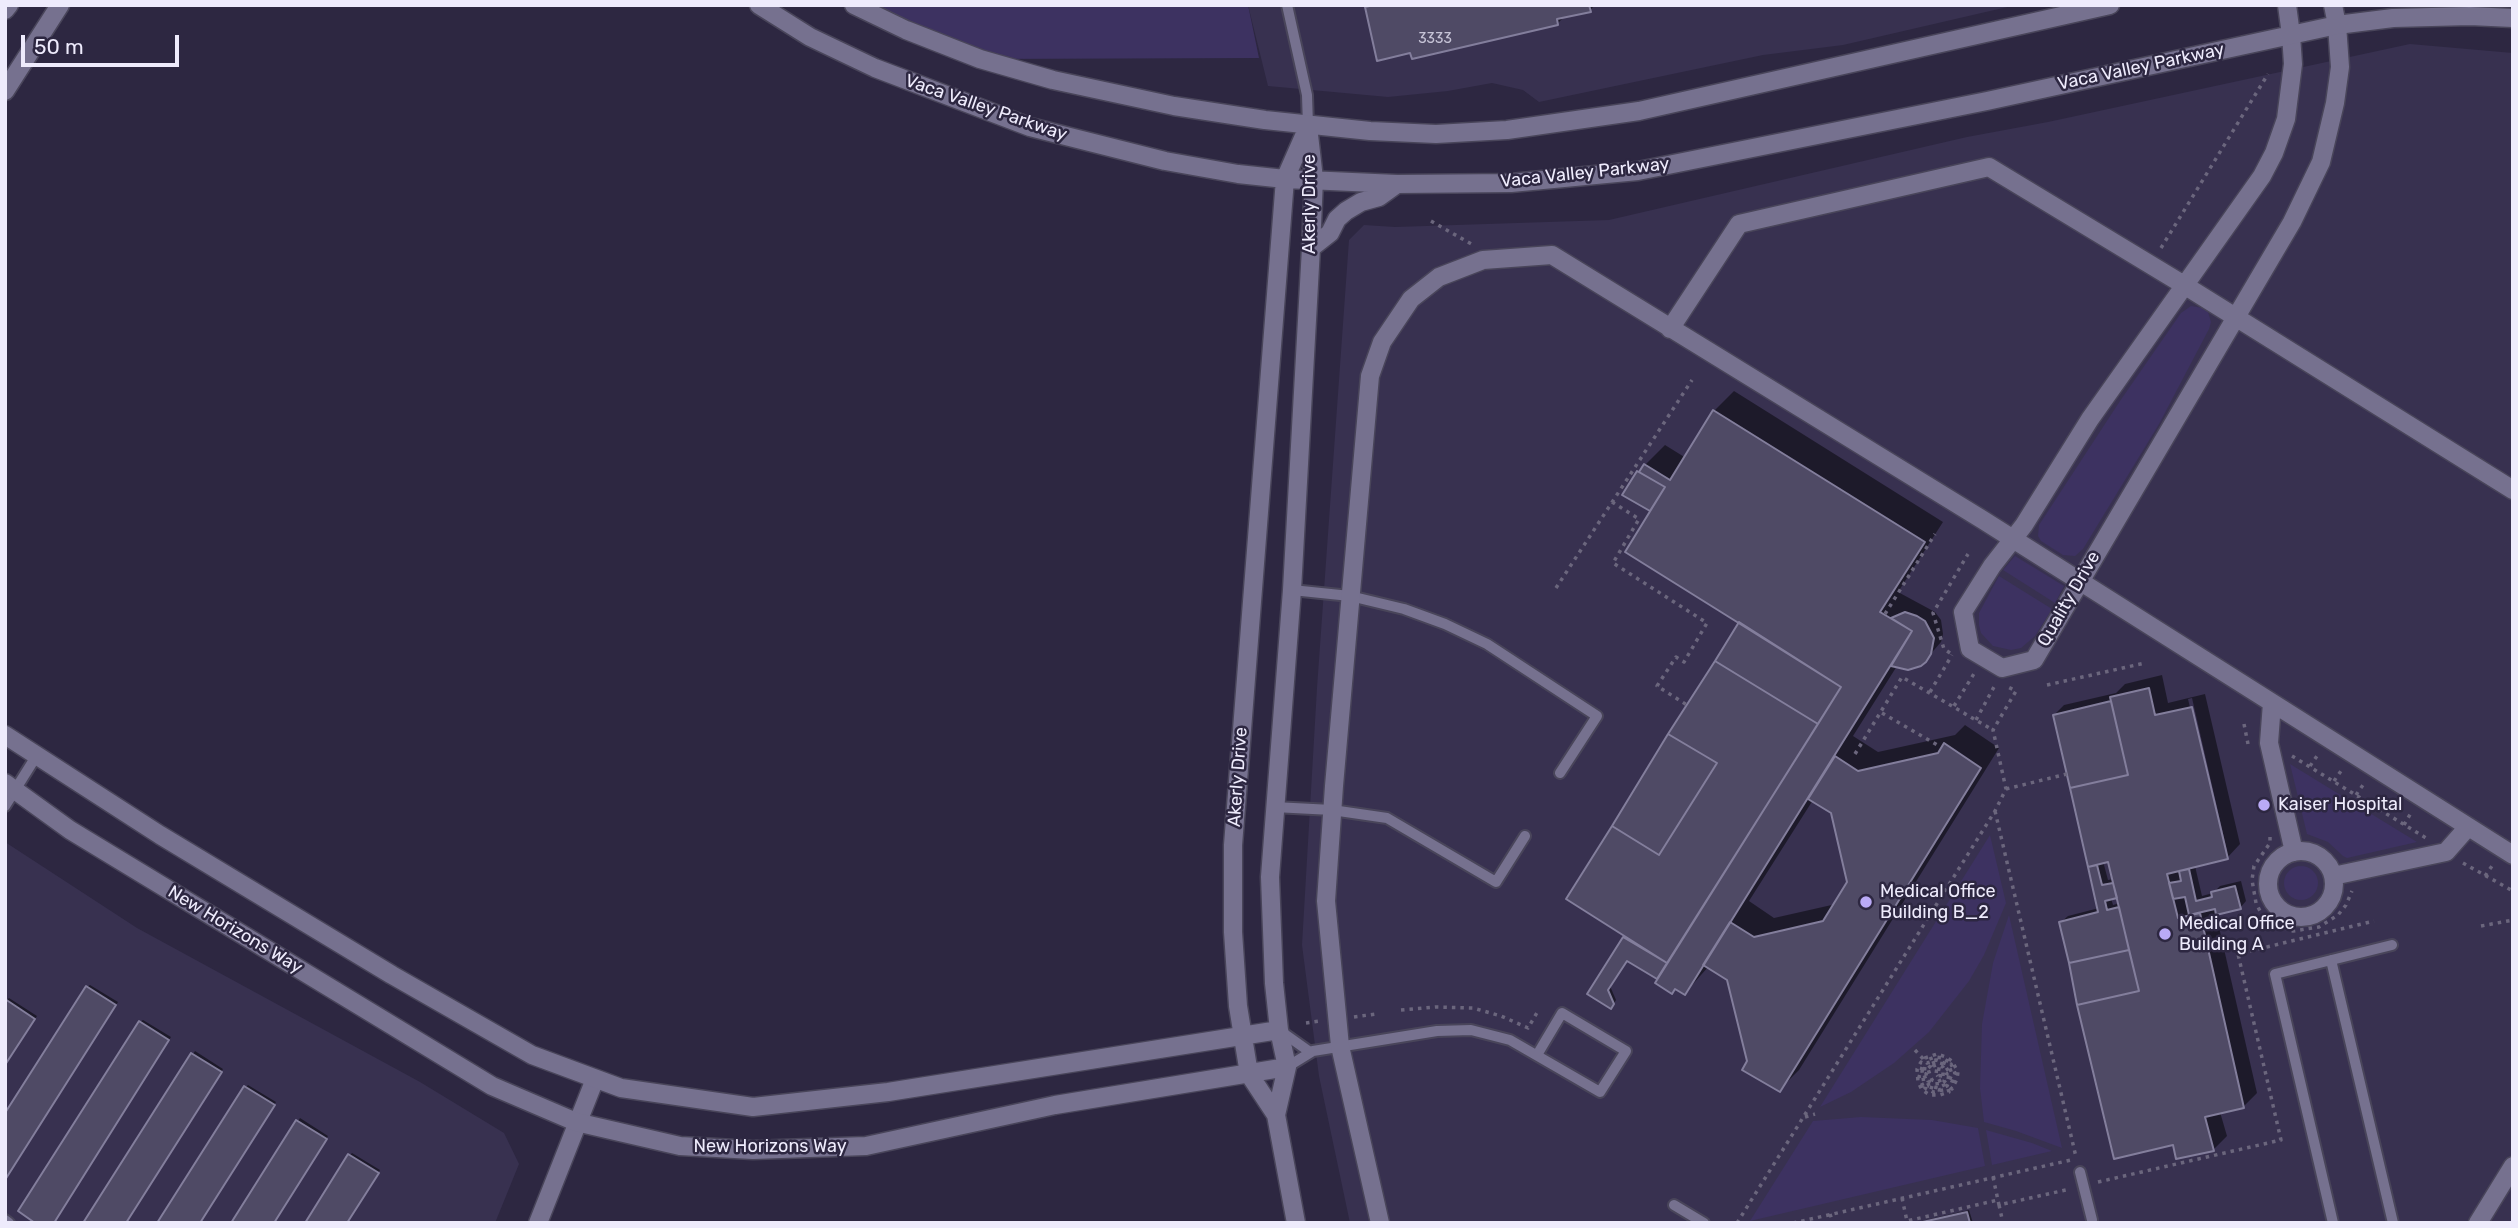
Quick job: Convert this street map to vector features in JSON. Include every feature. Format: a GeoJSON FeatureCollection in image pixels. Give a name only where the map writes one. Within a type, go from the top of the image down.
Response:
{"type":"FeatureCollection","features":[{"type":"Feature","properties":{"kind":"street"},"geometry":{"type":"LineString","coordinates":[[5,10],[9,5]]}},
{"type":"Feature","properties":{"kind":"street"},"geometry":{"type":"LineString","coordinates":[[5,91],[60,5]]}},
{"type":"Feature","properties":{"kind":"street","name":"Vaca Valley Parkway"},"geometry":{"type":"LineString","coordinates":[[758,5],[810,37],[875,68],[1031,127],[1165,162],[1238,174],[1397,184],[1511,183],[1638,171],[1974,103],[2337,25],[2406,18],[2513,18]]}},
{"type":"Feature","properties":{"kind":"street"},"geometry":{"type":"LineString","coordinates":[[854,5],[906,30],[980,59],[1053,80],[1174,106],[1308,126],[1436,134],[1507,130],[1639,111],[2110,5]]}},
{"type":"Feature","properties":{"kind":"street","name":"Quality Drive"},"geometry":{"type":"LineString","coordinates":[[2287,5],[2293,64],[2291,87],[2286,118],[2274,153],[2262,176],[2090,419],[1963,612],[1970,649],[2002,668],[2034,660],[2292,222],[2321,162],[2335,103],[2340,66],[2333,5]]}},
{"type":"Feature","properties":{"kind":"street","name":"Akerly Drive"},"geometry":{"type":"LineString","coordinates":[[1296,1223],[1276,1115],[1249,1074],[1238,1006],[1233,932],[1233,845],[1285,179],[1308,126]]}},
{"type":"Feature","properties":{"kind":"street","name":"Akerly Drive"},"geometry":{"type":"LineString","coordinates":[[1276,1115],[1287,1067],[1279,1030],[1270,877],[1292,590],[1311,248],[1314,179],[1308,126]]}},
{"type":"Feature","properties":{"kind":"street"},"geometry":{"type":"LineString","coordinates":[[1670,329],[1739,224],[1989,167],[2513,490]]}},
{"type":"Feature","properties":{"kind":"street"},"geometry":{"type":"LineString","coordinates":[[1311,248],[1330,233],[1337,219],[1346,211],[1361,202],[1379,197],[1397,184]]}},
{"type":"Feature","properties":{"kind":"street"},"geometry":{"type":"LineString","coordinates":[[1380,1223],[1340,1046],[1326,901],[1370,376],[1382,341],[1411,299],[1440,277],[1483,260],[1552,255],[2013,539],[2468,827],[2504,857]]}},
{"type":"Feature","properties":{"kind":"street"},"geometry":{"type":"LineString","coordinates":[[2272,703],[2269,743],[2294,852]]}},
{"type":"Feature","properties":{"kind":"street"},"geometry":{"type":"LineString","coordinates":[[5,735],[160,835],[404,982],[532,1055],[621,1088],[753,1107],[888,1093],[1279,1030]]}},
{"type":"Feature","properties":{"kind":"street","name":"New Horizons Way"},"geometry":{"type":"LineString","coordinates":[[8,793],[492,1086],[576,1122],[680,1146],[753,1150],[866,1146],[1055,1105],[1287,1067]]}},
{"type":"Feature","properties":{"kind":"street"},"geometry":{"type":"LineString","coordinates":[[2333,876],[2446,852],[2468,827]]}},
{"type":"Feature","properties":{"kind":"street"},"geometry":{"type":"LineString","coordinates":[[2294,852],[2311,852],[2319,856],[2330,868],[2333,876],[2331,898],[2325,907],[2305,917],[2284,912],[2270,895],[2270,873],[2276,863],[2294,852]]}},
{"type":"Feature","properties":{"kind":"street"},"geometry":{"type":"LineString","coordinates":[[538,1223],[595,1079]]}},
{"type":"Feature","properties":{"kind":"street"},"geometry":{"type":"LineString","coordinates":[[2478,1223],[2513,1166]]}},
{"type":"Feature","properties":{"kind":"lane"},"geometry":{"type":"LineString","coordinates":[[1287,5],[1307,94],[1308,126]]}},
{"type":"Feature","properties":{"kind":"lane"},"geometry":{"type":"LineString","coordinates":[[1292,590],[1350,596],[1404,609],[1445,624],[1487,644],[1597,716],[1560,773]]}},
{"type":"Feature","properties":{"kind":"lane"},"geometry":{"type":"LineString","coordinates":[[8,793],[37,755]]}},
{"type":"Feature","properties":{"kind":"lane"},"geometry":{"type":"LineString","coordinates":[[1274,807],[1332,810],[1387,818],[1496,882],[1525,836]]}},
{"type":"Feature","properties":{"kind":"lane"},"geometry":{"type":"LineString","coordinates":[[2333,1223],[2275,974],[2392,945]]}},
{"type":"Feature","properties":{"kind":"lane"},"geometry":{"type":"LineString","coordinates":[[2331,960],[2393,1223]]}},
{"type":"Feature","properties":{"kind":"lane"},"geometry":{"type":"LineString","coordinates":[[1287,1067],[1310,1052],[1340,1046],[1437,1031],[1471,1031],[1510,1040],[1600,1092],[1626,1051],[1562,1013],[1537,1055]]}},
{"type":"Feature","properties":{"kind":"lane"},"geometry":{"type":"LineString","coordinates":[[1279,1030],[1310,1052]]}},
{"type":"Feature","properties":{"kind":"lane"},"geometry":{"type":"LineString","coordinates":[[2080,1172],[2092,1220]]}},
{"type":"Feature","properties":{"kind":"lane"},"geometry":{"type":"LineString","coordinates":[[1674,1205],[1704,1223]]}},
{"type":"Feature","properties":{"kind":"path"},"geometry":{"type":"LineString","coordinates":[[2158,253],[2268,74]]}},
{"type":"Feature","properties":{"kind":"path"},"geometry":{"type":"LineString","coordinates":[[1431,221],[1478,248]]}},
{"type":"Feature","properties":{"kind":"path"},"geometry":{"type":"LineString","coordinates":[[1556,587],[1692,380]]}},
{"type":"Feature","properties":{"kind":"path"},"geometry":{"type":"LineString","coordinates":[[1612,502],[1639,519],[1613,563],[1707,623],[1684,662],[1676,657],[1657,686],[1687,705]]}},
{"type":"Feature","properties":{"kind":"path"},"geometry":{"type":"LineString","coordinates":[[1885,614],[1936,534]]}},
{"type":"Feature","properties":{"kind":"path"},"geometry":{"type":"LineString","coordinates":[[1930,692],[1953,654]]}},
{"type":"Feature","properties":{"kind":"path"},"geometry":{"type":"LineString","coordinates":[[2047,685],[2145,663]]}},
{"type":"Feature","properties":{"kind":"path"},"geometry":{"type":"LineString","coordinates":[[1954,706],[1977,668]]}},
{"type":"Feature","properties":{"kind":"path"},"geometry":{"type":"LineString","coordinates":[[1855,754],[1902,677],[1993,730]]}},
{"type":"Feature","properties":{"kind":"path"},"geometry":{"type":"LineString","coordinates":[[1976,720],[1997,680]]}},
{"type":"Feature","properties":{"kind":"path"},"geometry":{"type":"LineString","coordinates":[[1737,1223],[1996,811],[2006,789],[1993,730],[2016,691]]}},
{"type":"Feature","properties":{"kind":"path"},"geometry":{"type":"LineString","coordinates":[[1882,713],[1939,746]]}},
{"type":"Feature","properties":{"kind":"path"},"geometry":{"type":"LineString","coordinates":[[2310,766],[2323,748]]}},
{"type":"Feature","properties":{"kind":"path"},"geometry":{"type":"LineString","coordinates":[[2291,755],[2426,838]]}},
{"type":"Feature","properties":{"kind":"path"},"geometry":{"type":"LineString","coordinates":[[2334,781],[2347,762]]}},
{"type":"Feature","properties":{"kind":"path"},"geometry":{"type":"LineString","coordinates":[[2006,789],[2067,774]]}},
{"type":"Feature","properties":{"kind":"path"},"geometry":{"type":"LineString","coordinates":[[2356,795],[2369,776]]}},
{"type":"Feature","properties":{"kind":"path"},"geometry":{"type":"LineString","coordinates":[[2380,810],[2392,791]]}},
{"type":"Feature","properties":{"kind":"path"},"geometry":{"type":"LineString","coordinates":[[1996,811],[2080,1172]]}},
{"type":"Feature","properties":{"kind":"path"},"geometry":{"type":"LineString","coordinates":[[2485,876],[2504,857]]}},
{"type":"Feature","properties":{"kind":"path"},"geometry":{"type":"LineString","coordinates":[[2509,889],[2513,883]]}},
{"type":"Feature","properties":{"kind":"path"},"geometry":{"type":"LineString","coordinates":[[2481,926],[2513,920]]}},
{"type":"Feature","properties":{"kind":"path"},"geometry":{"type":"LineString","coordinates":[[1902,1198],[1907,1221],[2084,1186],[2281,1140],[2238,954],[2374,921]]}},
{"type":"Feature","properties":{"kind":"path"},"geometry":{"type":"LineString","coordinates":[[1348,1018],[1376,1014]]}},
{"type":"Feature","properties":{"kind":"path"},"geometry":{"type":"LineString","coordinates":[[1306,1023],[1322,1020]]}},
{"type":"Feature","properties":{"kind":"path"},"geometry":{"type":"LineString","coordinates":[[1915,1050],[1927,1063],[1936,1059],[1947,1064],[1949,1062],[1943,1058],[1926,1058],[1937,1054],[1946,1057],[1952,1061],[1958,1072],[1952,1089],[1950,1087],[1955,1073],[1951,1064],[1949,1066],[1952,1074],[1947,1086],[1939,1090],[1926,1086],[1925,1088],[1933,1093],[1948,1089],[1949,1091],[1930,1095],[1922,1090],[1917,1069],[1921,1062],[1923,1063],[1919,1077],[1923,1086],[1922,1071],[1925,1066],[1924,1075],[1929,1086],[1938,1088],[1944,1085],[1928,1081],[1928,1069],[1930,1078],[1937,1082],[1943,1079],[1944,1072],[1933,1066],[1943,1067],[1947,1073],[1944,1081],[1946,1083],[1949,1072],[1944,1064],[1928,1065],[1934,1072],[1941,1072],[1940,1079],[1937,1075]]}},
{"type":"Feature","properties":{"kind":"path"},"geometry":{"type":"LineString","coordinates":[[1803,1118],[1815,1114]]}},
{"type":"Feature","properties":{"kind":"path"},"geometry":{"type":"LineString","coordinates":[[1793,1223],[2076,1158]]}},
{"type":"Feature","properties":{"kind":"path"},"geometry":{"type":"LineString","coordinates":[[1993,1177],[2003,1223]]}},
{"type":"Feature","properties":{"kind":"path"},"geometry":{"type":"LineString","coordinates":[[1830,1214],[1833,1223]]}},
{"type":"Feature","properties":{"kind":"shaded area"},"geometry":{"type":"Polygon","coordinates":[[[865,5],[1248,5],[1259,58],[980,59],[865,5]]]}},
{"type":"Feature","properties":{"kind":"shaded area"},"geometry":{"type":"Polygon","coordinates":[[[1248,5],[2016,5],[1843,45],[1763,55],[1539,102],[1523,90],[1492,83],[1388,97],[1268,86],[1248,5]]]}},
{"type":"Feature","properties":{"kind":"shaded area"},"geometry":{"type":"Polygon","coordinates":[[[2410,44],[2513,53],[2513,1223],[1350,1223],[1319,1076],[1302,945],[1317,688],[1349,240],[1364,225],[1395,227],[1609,220],[1967,137],[2410,44]]]}},
{"type":"Feature","properties":{"kind":"shaded area"},"geometry":{"type":"Polygon","coordinates":[[[2191,306],[2203,308],[2208,312],[2211,322],[2209,329],[2159,424],[2083,549],[2075,556],[2063,555],[2041,541],[2038,536],[2039,525],[2181,313],[2191,306]]]}},
{"type":"Feature","properties":{"kind":"shaded area"},"geometry":{"type":"Polygon","coordinates":[[[2015,556],[2064,586],[2055,603],[2003,570],[2015,556]]]}},
{"type":"Feature","properties":{"kind":"shaded area"},"geometry":{"type":"Polygon","coordinates":[[[1999,576],[2052,609],[2035,636],[2021,648],[2011,650],[1993,646],[1981,633],[1979,613],[1999,576]]]}},
{"type":"Feature","properties":{"kind":"shaded area"},"geometry":{"type":"Polygon","coordinates":[[[2290,764],[2417,842],[2347,858],[2328,842],[2307,834],[2290,764]]]}},
{"type":"Feature","properties":{"kind":"shaded area"},"geometry":{"type":"Polygon","coordinates":[[[1990,835],[2006,903],[1984,955],[1969,981],[1929,1032],[1894,1063],[1851,1092],[1820,1107],[1990,835]]]}},
{"type":"Feature","properties":{"kind":"shaded area"},"geometry":{"type":"Polygon","coordinates":[[[5,842],[137,928],[420,1082],[504,1133],[519,1164],[495,1223],[5,1223],[5,842]]]}},
{"type":"Feature","properties":{"kind":"shaded area"},"geometry":{"type":"Polygon","coordinates":[[[2301,866],[2313,871],[2318,883],[2313,895],[2301,900],[2289,895],[2284,883],[2289,871],[2301,866]]]}},
{"type":"Feature","properties":{"kind":"shaded area"},"geometry":{"type":"Polygon","coordinates":[[[2009,915],[2062,1148],[1984,1122],[1980,1088],[1982,1024],[1993,963],[2009,915]]]}},
{"type":"Feature","properties":{"kind":"shaded area"},"geometry":{"type":"Polygon","coordinates":[[[1861,1117],[1932,1120],[1978,1128],[1985,1166],[1750,1221],[1813,1121],[1861,1117]]]}},
{"type":"Feature","properties":{"kind":"shaded area"},"geometry":{"type":"Polygon","coordinates":[[[1986,1130],[2032,1143],[2052,1151],[1992,1165],[1986,1130]]]}},
{"type":"Feature","properties":{"kind":"building"},"geometry":{"type":"Polygon","coordinates":[[[1589,5],[1591,12],[1557,19],[1558,25],[1412,59],[1410,53],[1377,61],[1365,7],[1589,5]]]}},
{"type":"Feature","properties":{"kind":"building"},"geometry":{"type":"Polygon","coordinates":[[[1713,410],[1925,542],[1880,612],[1912,631],[1685,995],[1675,989],[1672,994],[1655,983],[1841,687],[1625,552],[1665,487],[1639,472],[1644,464],[1670,480],[1713,410]]]}},
{"type":"Feature","properties":{"kind":"building"},"geometry":{"type":"Polygon","coordinates":[[[1637,471],[1665,487],[1650,511],[1622,495],[1637,471]]]}},
{"type":"Feature","properties":{"kind":"building"},"geometry":{"type":"Polygon","coordinates":[[[1905,612],[1925,621],[1934,638],[1931,654],[1926,662],[1908,670],[1891,666],[1912,631],[1891,618],[1905,612]]]}},
{"type":"Feature","properties":{"kind":"building"},"geometry":{"type":"Polygon","coordinates":[[[1739,622],[1841,687],[1818,724],[1715,661],[1739,622]]]}},
{"type":"Feature","properties":{"kind":"building"},"geometry":{"type":"Polygon","coordinates":[[[1715,661],[1818,724],[1667,963],[1566,899],[1612,826],[1659,855],[1717,763],[1668,734],[1715,661]]]}},
{"type":"Feature","properties":{"kind":"building","name":"Medical Office Building A"},"geometry":{"type":"Polygon","coordinates":[[[2149,688],[2155,715],[2192,707],[2228,859],[2167,874],[2178,918],[2200,913],[2244,1108],[2205,1117],[2214,1151],[2176,1159],[2173,1145],[2114,1159],[2077,1005],[2139,991],[2108,862],[2088,867],[2070,788],[2128,775],[2110,697],[2149,688]]]}},
{"type":"Feature","properties":{"kind":"building"},"geometry":{"type":"Polygon","coordinates":[[[2111,701],[2128,775],[2070,788],[2053,715],[2111,701]]]}},
{"type":"Feature","properties":{"kind":"building"},"geometry":{"type":"Polygon","coordinates":[[[1668,734],[1717,763],[1659,855],[1612,826],[1668,734]]]}},
{"type":"Feature","properties":{"kind":"building","name":"Medical Office Building B_2"},"geometry":{"type":"Polygon","coordinates":[[[1944,743],[1981,768],[1780,1092],[1742,1070],[1747,1061],[1727,980],[1703,965],[1730,922],[1754,937],[1823,921],[1847,882],[1831,813],[1808,799],[1835,756],[1858,771],[1938,753],[1944,743]]]}},
{"type":"Feature","properties":{"kind":"building"},"geometry":{"type":"Polygon","coordinates":[[[2097,865],[2102,885],[2113,883],[2117,898],[2105,901],[2107,910],[2119,907],[2129,950],[2069,963],[2059,922],[2098,912],[2088,867],[2097,865]]]}},
{"type":"Feature","properties":{"kind":"building"},"geometry":{"type":"Polygon","coordinates":[[[2189,869],[2196,901],[2212,897],[2211,892],[2235,886],[2241,909],[2216,915],[2215,909],[2189,915],[2185,897],[2173,899],[2169,883],[2181,881],[2179,871],[2189,869]]]}},
{"type":"Feature","properties":{"kind":"building"},"geometry":{"type":"Polygon","coordinates":[[[1623,937],[1667,963],[1657,979],[1627,961],[1608,990],[1614,1004],[1611,1009],[1587,994],[1623,937]]]}},
{"type":"Feature","properties":{"kind":"building"},"geometry":{"type":"Polygon","coordinates":[[[2129,950],[2139,991],[2077,1005],[2069,963],[2129,950]]]}},
{"type":"Feature","properties":{"kind":"building"},"geometry":{"type":"Polygon","coordinates":[[[86,986],[116,1005],[5,1180],[5,1113],[86,986]]]}},
{"type":"Feature","properties":{"kind":"building"},"geometry":{"type":"Polygon","coordinates":[[[5,999],[35,1019],[5,1065],[5,999]]]}},
{"type":"Feature","properties":{"kind":"building"},"geometry":{"type":"Polygon","coordinates":[[[139,1021],[169,1040],[54,1223],[35,1223],[18,1211],[139,1021]]]}},
{"type":"Feature","properties":{"kind":"building"},"geometry":{"type":"Polygon","coordinates":[[[191,1053],[222,1072],[126,1223],[83,1223],[191,1053]]]}},
{"type":"Feature","properties":{"kind":"building"},"geometry":{"type":"Polygon","coordinates":[[[244,1086],[275,1105],[200,1223],[157,1223],[244,1086]]]}},
{"type":"Feature","properties":{"kind":"building"},"geometry":{"type":"Polygon","coordinates":[[[296,1120],[327,1139],[274,1223],[231,1223],[296,1120]]]}},
{"type":"Feature","properties":{"kind":"building"},"geometry":{"type":"Polygon","coordinates":[[[348,1154],[379,1173],[347,1223],[305,1223],[348,1154]]]}},
{"type":"Feature","properties":{"kind":"building"},"geometry":{"type":"Polygon","coordinates":[[[1967,1212],[1970,1223],[1918,1223],[1967,1212]]]}},
{"type":"Feature","properties":{"kind":"place","name":"Kaiser Hospital"},"geometry":{"type":"Point","coordinates":[2264,805]}},
{"type":"Feature","properties":{"kind":"place","name":"Medical Office Building B_2"},"geometry":{"type":"Point","coordinates":[1866,902]}},
{"type":"Feature","properties":{"kind":"place","name":"Medical Office Building A"},"geometry":{"type":"Point","coordinates":[2165,934]}}]}
